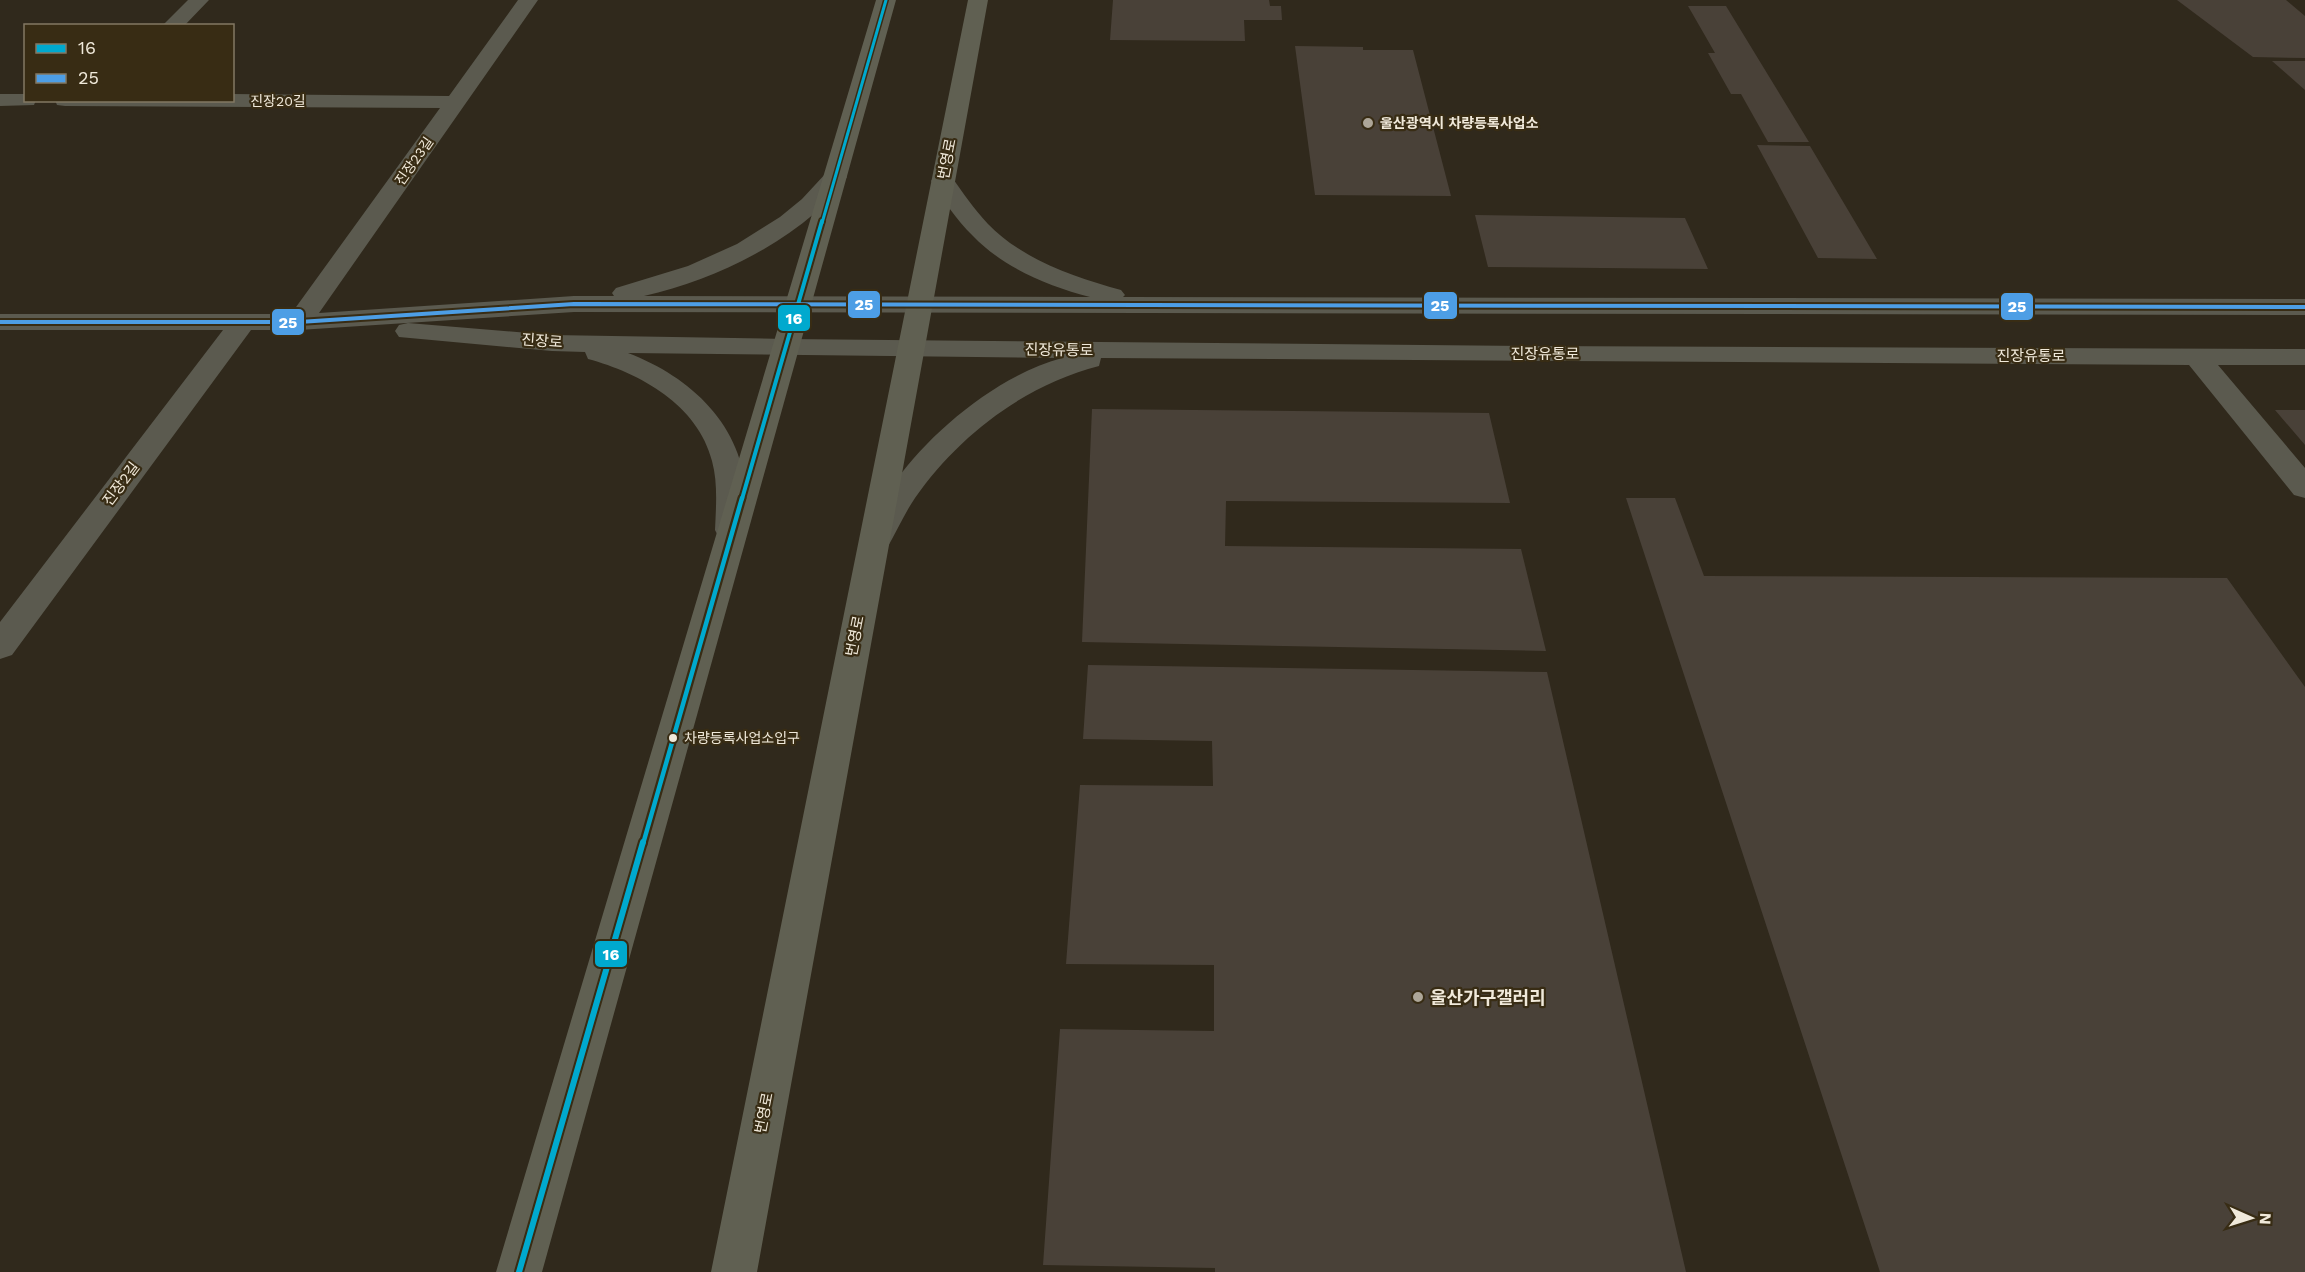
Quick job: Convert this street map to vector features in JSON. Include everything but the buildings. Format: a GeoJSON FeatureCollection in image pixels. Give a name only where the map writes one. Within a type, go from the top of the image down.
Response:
{"type":"FeatureCollection","features":[{"type":"Feature","properties":{"kind":"main road"},"geometry":{"type":"LineString","coordinates":[[519,1272],[886,0]]}},
{"type":"Feature","properties":{"kind":"main road","name":"번영로"},"geometry":{"type":"LineString","coordinates":[[734,1272],[978,0]]}},
{"type":"Feature","properties":{"kind":"street"},"geometry":{"type":"LineString","coordinates":[[174,24],[199,0]]}},
{"type":"Feature","properties":{"kind":"street","name":"진장23길"},"geometry":{"type":"LineString","coordinates":[[299,322],[528,0]]}},
{"type":"Feature","properties":{"kind":"street"},"geometry":{"type":"LineString","coordinates":[[0,100],[24,100]]}},
{"type":"Feature","properties":{"kind":"street","name":"진장20길"},"geometry":{"type":"LineString","coordinates":[[234,101],[456,102]]}},
{"type":"Feature","properties":{"kind":"street"},"geometry":{"type":"LineString","coordinates":[[574,304],[640,290],[686,276],[729,257],[806,208],[835,177]]}},
{"type":"Feature","properties":{"kind":"street"},"geometry":{"type":"LineString","coordinates":[[943,181],[968,216],[995,244],[1031,267],[1078,287],[1160,306]]}},
{"type":"Feature","properties":{"kind":"street","name":"진장로"},"geometry":{"type":"LineString","coordinates":[[0,322],[299,322],[574,304],[797,305]]}},
{"type":"Feature","properties":{"kind":"street"},"geometry":{"type":"LineString","coordinates":[[797,305],[2305,307]]}},
{"type":"Feature","properties":{"kind":"street","name":"진장2길"},"geometry":{"type":"LineString","coordinates":[[0,646],[243,322]]}},
{"type":"Feature","properties":{"kind":"street","name":"진장로"},"geometry":{"type":"LineString","coordinates":[[299,322],[552,343],[786,347]]}},
{"type":"Feature","properties":{"kind":"street"},"geometry":{"type":"LineString","coordinates":[[552,343],[613,356],[648,370],[680,393],[708,423],[724,453],[731,489],[730,545]]}},
{"type":"Feature","properties":{"kind":"street","name":"진장유통로"},"geometry":{"type":"LineString","coordinates":[[786,347],[2305,357]]}},
{"type":"Feature","properties":{"kind":"street"},"geometry":{"type":"LineString","coordinates":[[872,546],[905,489],[938,450],[979,414],[1041,374],[1084,360],[1153,350]]}},
{"type":"Feature","properties":{"kind":"street"},"geometry":{"type":"LineString","coordinates":[[2197,357],[2305,488]]}},
{"type":"Feature","properties":{"kind":"transit line","name":"16"},"geometry":{"type":"LineString","coordinates":[[519,1272],[886,0]]}},
{"type":"Feature","properties":{"kind":"transit line","name":"25"},"geometry":{"type":"LineString","coordinates":[[0,322],[299,322],[574,304],[2305,307]]}},
{"type":"Feature","properties":{"kind":"place","name":"울산광역시 차량등록사업소"},"geometry":{"type":"Point","coordinates":[1368,123]}},
{"type":"Feature","properties":{"kind":"place","name":"차량등록사업소입구"},"geometry":{"type":"Point","coordinates":[673,738]}},
{"type":"Feature","properties":{"kind":"place","name":"울산가구갤러리"},"geometry":{"type":"Point","coordinates":[1418,997]}}]}
